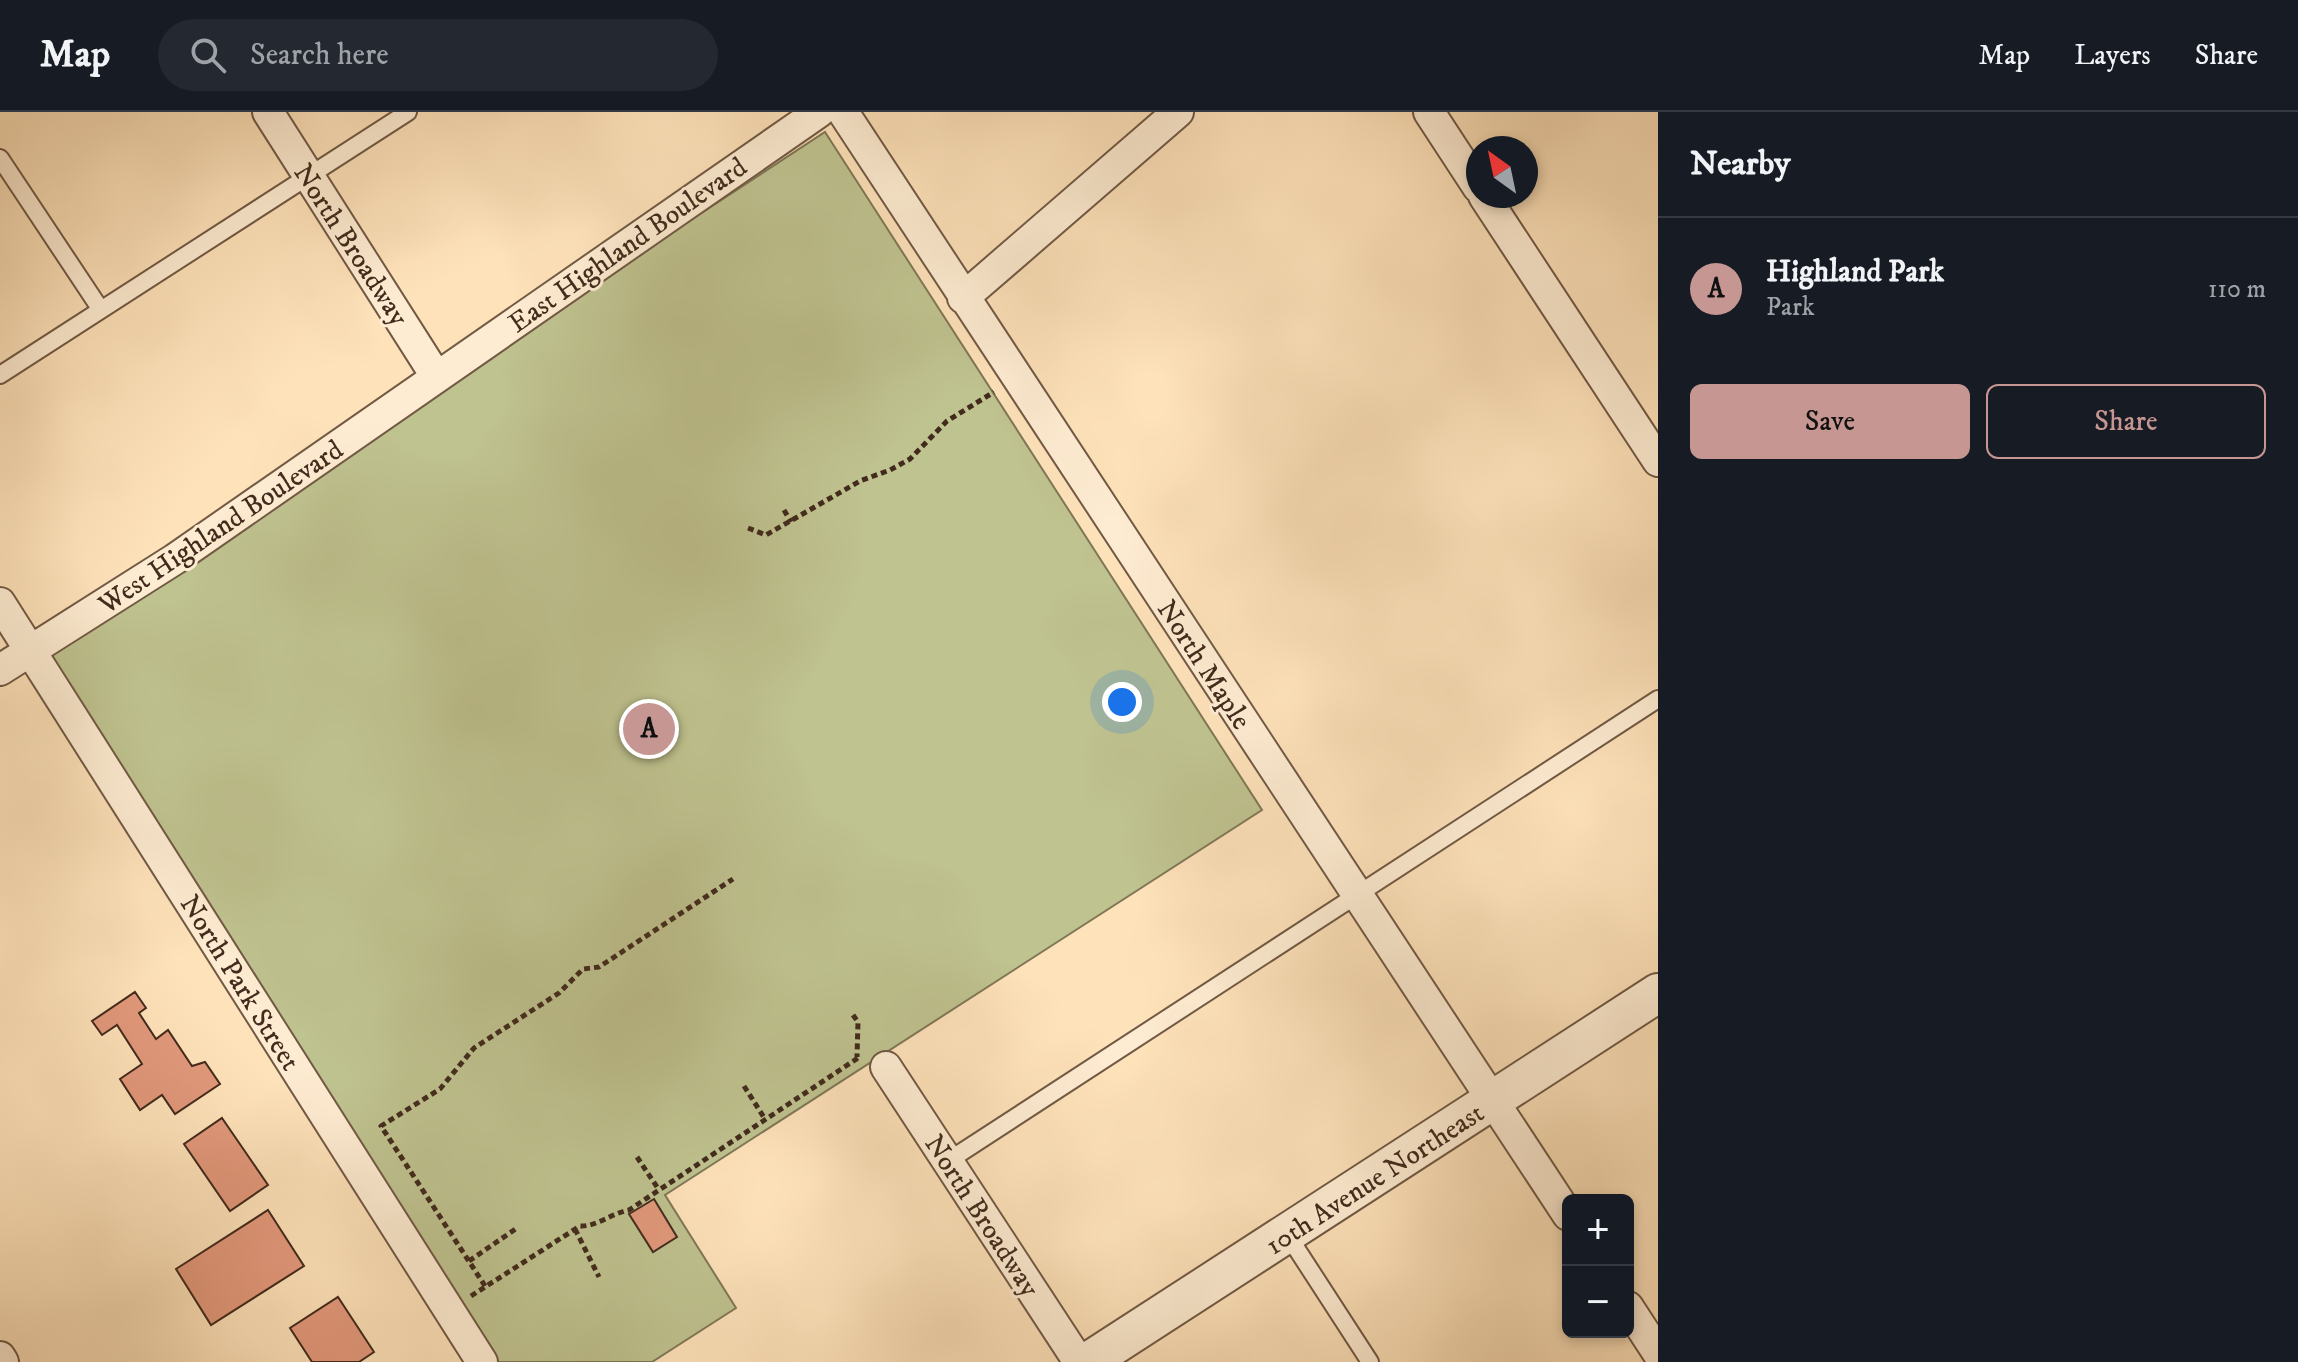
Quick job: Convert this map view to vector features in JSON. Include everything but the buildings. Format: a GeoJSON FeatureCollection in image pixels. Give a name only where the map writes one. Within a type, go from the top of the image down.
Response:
{"type":"FeatureCollection","features":[{"type":"Feature","properties":{"kind":"street","name":"North Broadway"},"geometry":{"type":"LineString","coordinates":[[268,112],[436,376]]}},
{"type":"Feature","properties":{"kind":"street","name":"East Highland Boulevard"},"geometry":{"type":"LineString","coordinates":[[436,376],[819,112]]}},
{"type":"Feature","properties":{"kind":"street","name":"North Maple"},"geometry":{"type":"LineString","coordinates":[[843,112],[1562,1206]]}},
{"type":"Feature","properties":{"kind":"street"},"geometry":{"type":"LineString","coordinates":[[963,298],[1178,112]]}},
{"type":"Feature","properties":{"kind":"street"},"geometry":{"type":"LineString","coordinates":[[1429,112],[1466,169]]}},
{"type":"Feature","properties":{"kind":"street"},"geometry":{"type":"LineString","coordinates":[[1492,208],[1658,461]]}},
{"type":"Feature","properties":{"kind":"street","name":"West Highland Boulevard"},"geometry":{"type":"LineString","coordinates":[[0,670],[294,477],[436,376]]}},
{"type":"Feature","properties":{"kind":"street","name":"North Park Street"},"geometry":{"type":"LineString","coordinates":[[0,603],[482,1362]]}},
{"type":"Feature","properties":{"kind":"street","name":"10th Avenue Northeast"},"geometry":{"type":"LineString","coordinates":[[1088,1362],[1658,993]]}},
{"type":"Feature","properties":{"kind":"street","name":"North Broadway"},"geometry":{"type":"LineString","coordinates":[[886,1067],[1079,1362]]}},
{"type":"Feature","properties":{"kind":"street"},"geometry":{"type":"LineString","coordinates":[[1634,1316],[1658,1353]]}},
{"type":"Feature","properties":{"kind":"street"},"geometry":{"type":"LineString","coordinates":[[0,1357],[3,1362]]}},
{"type":"Feature","properties":{"kind":"lane"},"geometry":{"type":"LineString","coordinates":[[0,375],[408,112]]}},
{"type":"Feature","properties":{"kind":"lane"},"geometry":{"type":"LineString","coordinates":[[0,158],[101,310]]}},
{"type":"Feature","properties":{"kind":"lane"},"geometry":{"type":"LineString","coordinates":[[948,1161],[1658,699]]}},
{"type":"Feature","properties":{"kind":"lane"},"geometry":{"type":"LineString","coordinates":[[1287,1234],[1370,1362]]}},
{"type":"Feature","properties":{"kind":"path"},"geometry":{"type":"LineString","coordinates":[[748,528],[766,535],[860,481],[910,459],[947,421],[1016,378]]}},
{"type":"Feature","properties":{"kind":"path"},"geometry":{"type":"LineString","coordinates":[[784,510],[791,522]]}},
{"type":"Feature","properties":{"kind":"path"},"geometry":{"type":"LineString","coordinates":[[485,1286],[381,1126],[440,1089],[474,1048],[559,993],[583,969],[599,967],[733,879]]}},
{"type":"Feature","properties":{"kind":"path"},"geometry":{"type":"LineString","coordinates":[[853,1015],[858,1022],[857,1057],[864,1067],[886,1067]]}},
{"type":"Feature","properties":{"kind":"path"},"geometry":{"type":"LineString","coordinates":[[449,1311],[580,1226],[586,1227],[615,1212],[629,1210],[857,1057]]}},
{"type":"Feature","properties":{"kind":"path"},"geometry":{"type":"LineString","coordinates":[[744,1086],[765,1119]]}},
{"type":"Feature","properties":{"kind":"path"},"geometry":{"type":"LineString","coordinates":[[637,1157],[659,1190]]}},
{"type":"Feature","properties":{"kind":"path"},"geometry":{"type":"LineString","coordinates":[[469,1261],[517,1228]]}},
{"type":"Feature","properties":{"kind":"path"},"geometry":{"type":"LineString","coordinates":[[575,1229],[599,1277]]}},
{"type":"Feature","properties":{"kind":"green space"},"geometry":{"type":"Polygon","coordinates":[[[825,132],[1262,810],[665,1195],[736,1308],[652,1362],[497,1362],[37,648],[825,132]]]}},
{"type":"Feature","properties":{"kind":"place","name":"Highland Park"},"geometry":{"type":"Point","coordinates":[649,729]}}]}
